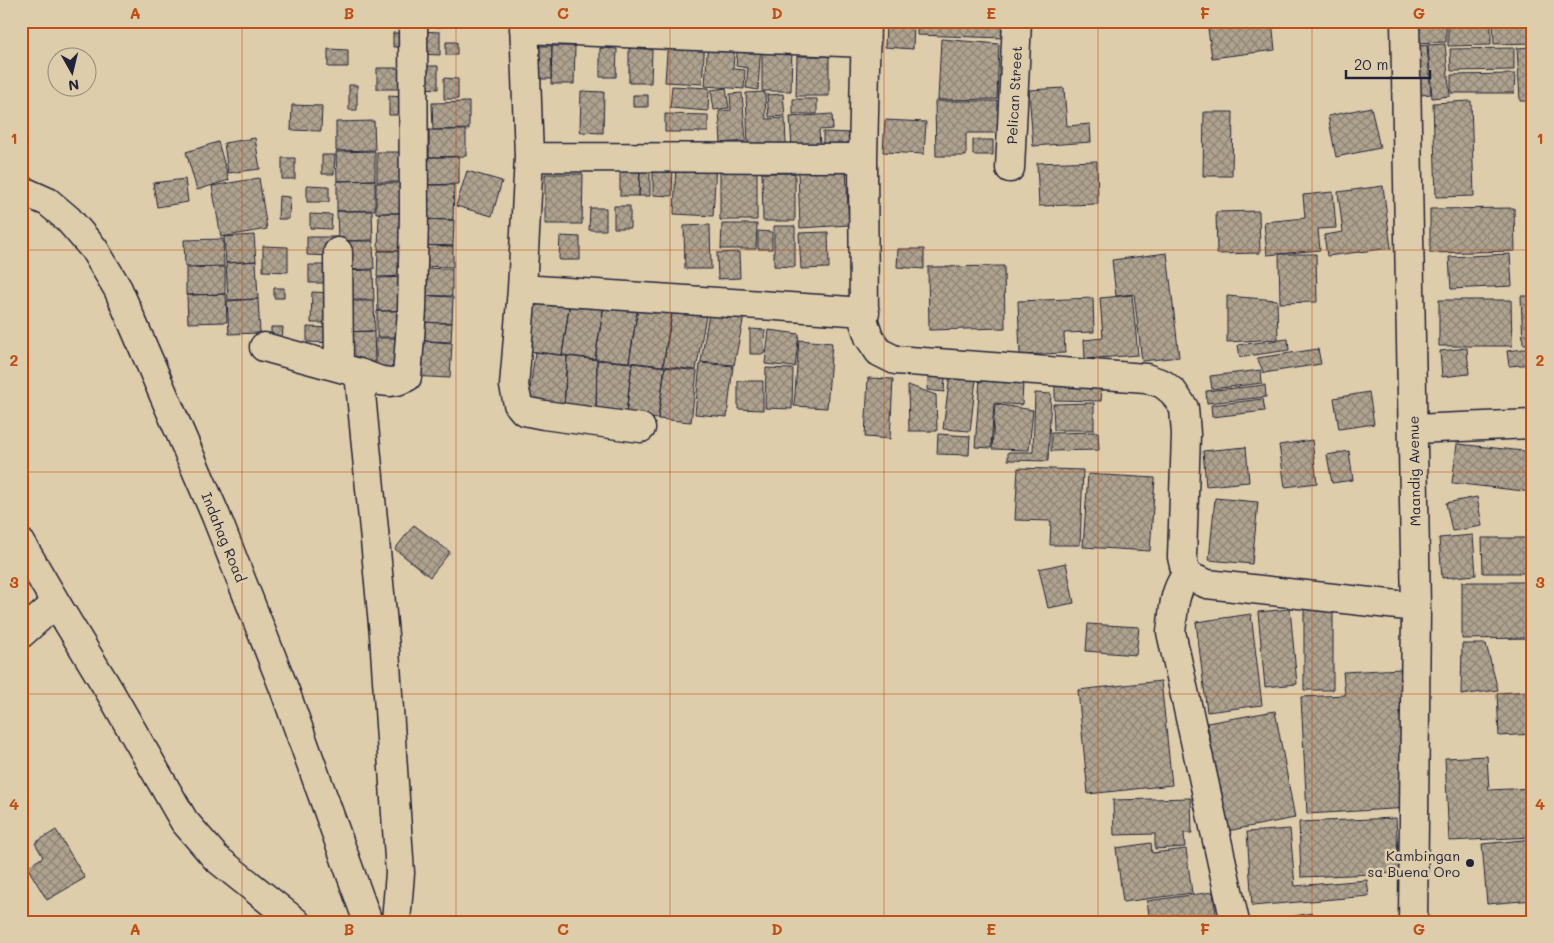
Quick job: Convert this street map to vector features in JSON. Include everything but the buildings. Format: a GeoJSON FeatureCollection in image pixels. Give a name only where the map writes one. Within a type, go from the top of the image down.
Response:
{"type":"FeatureCollection","features":[{"type":"Feature","properties":{"kind":"street"},"geometry":{"type":"LineString","coordinates":[[264,348],[390,382],[404,379],[407,376],[414,205],[413,21]]}},
{"type":"Feature","properties":{"kind":"street","name":"Pelican Street"},"geometry":{"type":"LineString","coordinates":[[1010,168],[1017,21]]}},
{"type":"Feature","properties":{"kind":"street","name":"Maandig Avenue"},"geometry":{"type":"LineString","coordinates":[[1405,21],[1416,607],[1413,922]]}},
{"type":"Feature","properties":{"kind":"street"},"geometry":{"type":"LineString","coordinates":[[641,428],[544,416],[524,411],[518,404],[514,386],[522,289],[529,157],[524,25],[866,32],[863,158],[864,322],[868,337],[879,352],[895,360],[1146,378],[1163,384],[1173,392],[1184,408],[1186,434],[1182,557],[1186,575],[1178,587],[1171,632],[1235,922]]}},
{"type":"Feature","properties":{"kind":"street"},"geometry":{"type":"LineString","coordinates":[[529,157],[863,158]]}},
{"type":"Feature","properties":{"kind":"street","name":"Indahag Road"},"geometry":{"type":"LineString","coordinates":[[21,190],[48,202],[68,219],[94,250],[118,289],[216,516],[285,691],[368,922]]}},
{"type":"Feature","properties":{"kind":"street"},"geometry":{"type":"LineString","coordinates":[[338,252],[349,370],[384,635],[400,873],[396,922]]}},
{"type":"Feature","properties":{"kind":"street"},"geometry":{"type":"LineString","coordinates":[[522,289],[865,312]]}},
{"type":"Feature","properties":{"kind":"street"},"geometry":{"type":"LineString","coordinates":[[1413,429],[1533,424]]}},
{"type":"Feature","properties":{"kind":"street"},"geometry":{"type":"LineString","coordinates":[[21,543],[110,692],[184,822],[216,858],[296,922]]}},
{"type":"Feature","properties":{"kind":"street"},"geometry":{"type":"LineString","coordinates":[[1186,575],[1207,584],[1416,607]]}},
{"type":"Feature","properties":{"kind":"street"},"geometry":{"type":"LineString","coordinates":[[21,634],[56,603]]}},
{"type":"Feature","properties":{"kind":"place","name":"Kambingan sa Buena Oro"},"geometry":{"type":"Point","coordinates":[1470,863]}}]}
